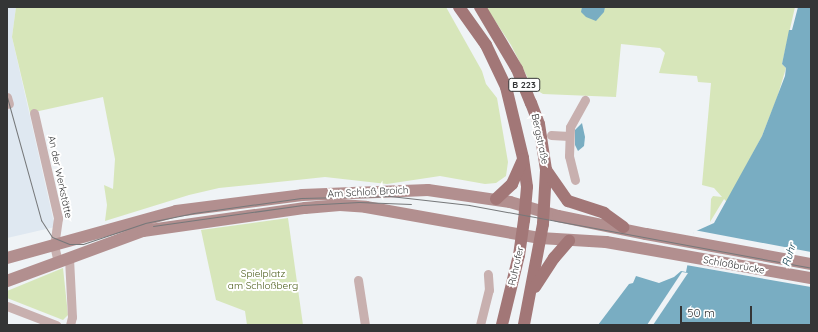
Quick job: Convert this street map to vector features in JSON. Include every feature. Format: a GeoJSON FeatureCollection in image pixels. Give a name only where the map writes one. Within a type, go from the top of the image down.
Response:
{"type":"FeatureCollection","features":[{"type":"Feature","properties":{"kind":"main road","name":"Bergstraße"},"geometry":{"type":"LineString","coordinates":[[459,7],[486,45],[506,87],[523,158],[527,187],[526,206]]}},
{"type":"Feature","properties":{"kind":"main road","name":"Bergstraße"},"geometry":{"type":"LineString","coordinates":[[480,7],[517,69],[539,124],[546,170],[544,212]]}},
{"type":"Feature","properties":{"kind":"main road"},"geometry":{"type":"LineString","coordinates":[[496,199],[512,184],[523,158]]}},
{"type":"Feature","properties":{"kind":"main road"},"geometry":{"type":"LineString","coordinates":[[546,170],[568,201],[604,213],[624,228]]}},
{"type":"Feature","properties":{"kind":"main road","name":"Am Schloß Broich"},"geometry":{"type":"LineString","coordinates":[[7,258],[176,211],[302,195],[428,190],[496,199],[544,212],[624,228],[683,242]]}},
{"type":"Feature","properties":{"kind":"main road","name":"Am Schloß Broich"},"geometry":{"type":"LineString","coordinates":[[7,282],[123,237],[166,226],[340,205],[366,207],[540,238],[569,241],[606,242],[680,255]]}},
{"type":"Feature","properties":{"kind":"main road","name":"Ruhrufer"},"geometry":{"type":"LineString","coordinates":[[502,325],[522,235],[526,206]]}},
{"type":"Feature","properties":{"kind":"main road","name":"Ruhrufer"},"geometry":{"type":"LineString","coordinates":[[524,325],[531,293],[544,212]]}},
{"type":"Feature","properties":{"kind":"main road"},"geometry":{"type":"LineString","coordinates":[[531,293],[554,258],[569,241]]}},
{"type":"Feature","properties":{"kind":"main road","name":"Schloßbrücke"},"geometry":{"type":"LineString","coordinates":[[683,242],[811,264]]}},
{"type":"Feature","properties":{"kind":"main road","name":"Schloßbrücke"},"geometry":{"type":"LineString","coordinates":[[680,255],[811,278]]}},
{"type":"Feature","properties":{"kind":"street"},"geometry":{"type":"LineString","coordinates":[[575,180],[569,156],[570,127],[585,100]]}},
{"type":"Feature","properties":{"kind":"street","name":"An der Werkstätte"},"geometry":{"type":"LineString","coordinates":[[34,113],[58,218],[54,245]]}},
{"type":"Feature","properties":{"kind":"street"},"geometry":{"type":"LineString","coordinates":[[551,135],[569,136]]}},
{"type":"Feature","properties":{"kind":"street"},"geometry":{"type":"LineString","coordinates":[[54,245],[64,260],[72,317],[70,325]]}},
{"type":"Feature","properties":{"kind":"street"},"geometry":{"type":"LineString","coordinates":[[480,325],[489,290],[488,274]]}},
{"type":"Feature","properties":{"kind":"street"},"geometry":{"type":"LineString","coordinates":[[358,280],[365,325]]}},
{"type":"Feature","properties":{"kind":"street"},"geometry":{"type":"LineString","coordinates":[[7,306],[56,325]]}},
{"type":"Feature","properties":{"kind":"shaded area"},"geometry":{"type":"Polygon","coordinates":[[[7,7],[16,7],[12,37],[55,227],[7,238],[7,7]]]}},
{"type":"Feature","properties":{"kind":"green space"},"geometry":{"type":"Polygon","coordinates":[[[16,7],[446,7],[482,71],[486,84],[497,98],[508,162],[506,176],[496,183],[485,184],[440,176],[387,184],[325,177],[219,188],[189,195],[105,221],[107,205],[104,185],[113,189],[115,159],[103,97],[30,113],[12,37],[16,7]]]}},
{"type":"Feature","properties":{"kind":"green space"},"geometry":{"type":"Polygon","coordinates":[[[486,7],[795,7],[782,64],[786,68],[777,98],[762,136],[727,202],[724,199],[710,222],[711,199],[713,196],[722,197],[714,188],[702,185],[711,83],[698,82],[697,76],[659,73],[665,53],[660,48],[621,44],[616,97],[543,94],[533,88],[511,45],[486,7]]]}},
{"type":"Feature","properties":{"kind":"green space","name":"Spielplatz am Schloßberg"},"geometry":{"type":"Polygon","coordinates":[[[288,218],[303,325],[247,325],[245,311],[216,300],[201,230],[288,218]]]}},
{"type":"Feature","properties":{"kind":"green space"},"geometry":{"type":"Polygon","coordinates":[[[63,268],[68,315],[63,320],[7,298],[7,291],[63,268]]]}},
{"type":"Feature","properties":{"kind":"water"},"geometry":{"type":"Polygon","coordinates":[[[582,7],[605,7],[604,12],[596,21],[586,17],[581,12],[582,7]]]}},
{"type":"Feature","properties":{"kind":"water","name":"Ruhr"},"geometry":{"type":"Polygon","coordinates":[[[798,7],[811,7],[811,325],[598,325],[629,284],[633,283],[636,276],[659,283],[674,277],[681,271],[686,272],[694,232],[714,223],[762,136],[785,76],[786,68],[782,64],[789,30],[792,30],[798,7]]]}},
{"type":"Feature","properties":{"kind":"water"},"geometry":{"type":"Polygon","coordinates":[[[582,123],[585,137],[584,146],[578,151],[575,145],[575,130],[582,123]]]}},
{"type":"Feature","properties":{"kind":"pier"},"geometry":{"type":"Polygon","coordinates":[[[694,230],[811,252],[811,287],[686,265],[694,230]]]}},
{"type":"Feature","properties":{"kind":"pier"},"geometry":{"type":"Polygon","coordinates":[[[682,272],[688,273],[653,325],[647,325],[682,272]]]}},
{"type":"Feature","properties":{"kind":"tram line"},"geometry":{"type":"LineString","coordinates":[[7,97],[41,220],[52,237],[69,244],[83,244],[145,223],[194,213],[301,198],[390,196],[469,205],[811,268]]}},
{"type":"Feature","properties":{"kind":"tram line"},"geometry":{"type":"LineString","coordinates":[[153,226],[303,205],[359,202],[411,204]]}}]}
